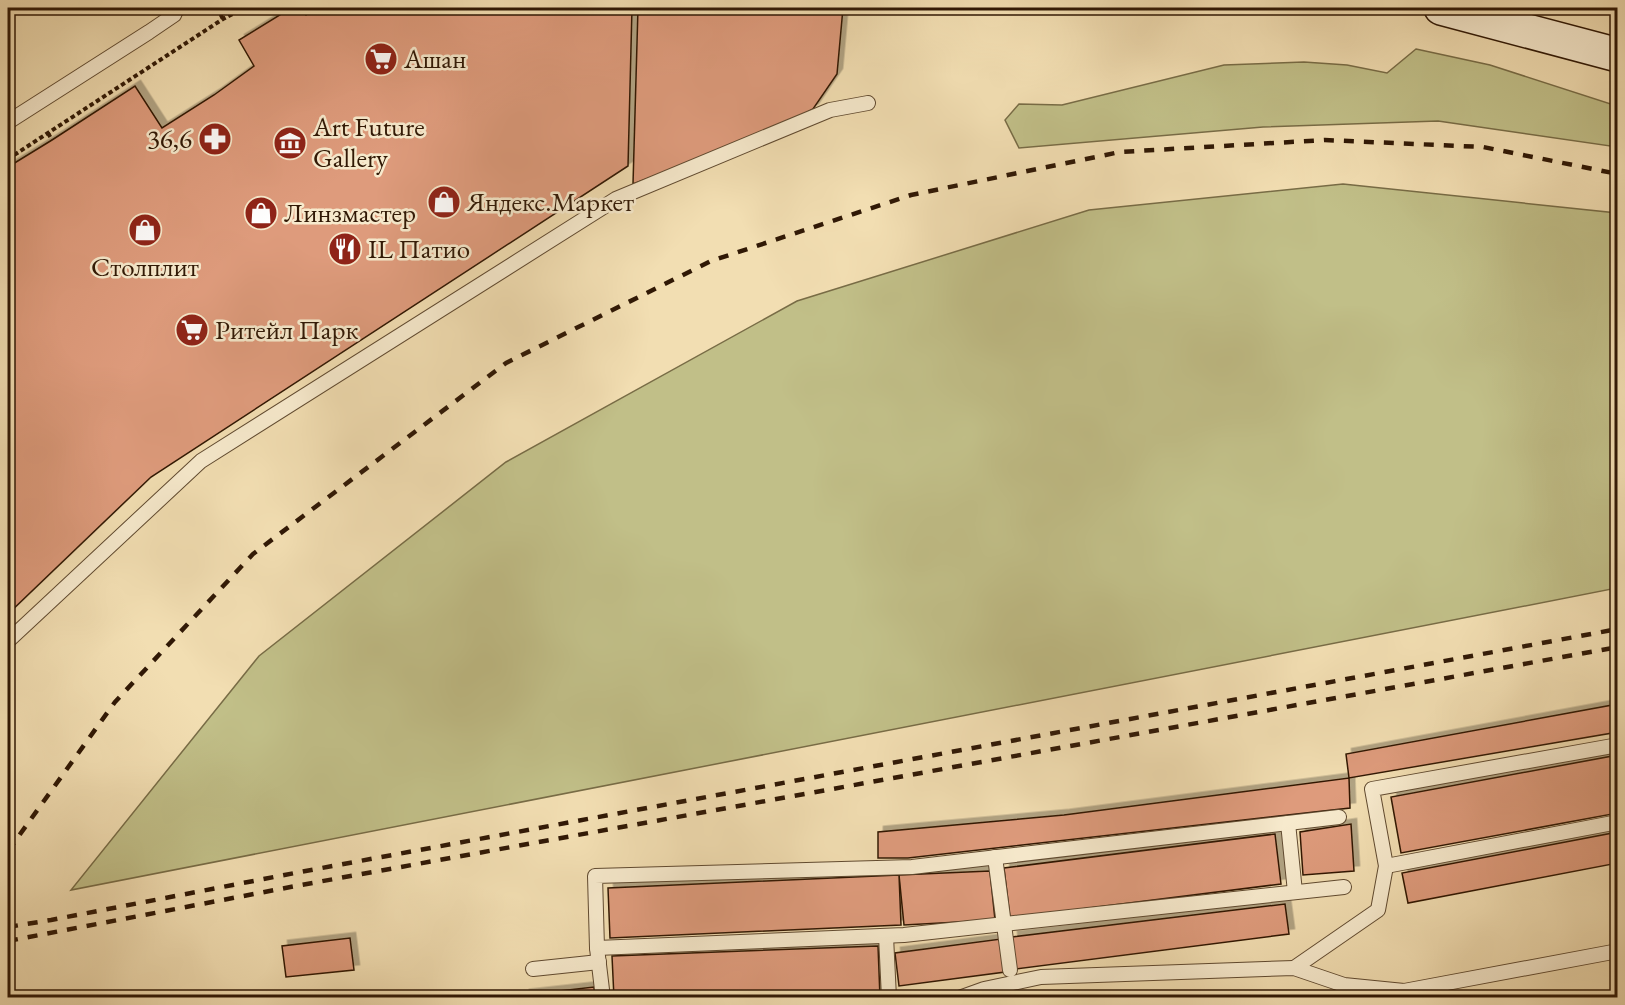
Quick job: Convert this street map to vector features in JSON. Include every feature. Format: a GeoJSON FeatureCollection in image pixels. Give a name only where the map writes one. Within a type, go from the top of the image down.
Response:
{"type":"FeatureCollection","features":[{"type":"Feature","properties":{"kind":"main road"},"geometry":{"type":"LineString","coordinates":[[1441,8],[1612,48]]}},
{"type":"Feature","properties":{"kind":"lane"},"geometry":{"type":"LineString","coordinates":[[8,122],[149,32],[174,15],[177,8]]}},
{"type":"Feature","properties":{"kind":"lane"},"geometry":{"type":"LineString","coordinates":[[8,641],[201,461],[616,199],[830,110],[868,103]]}},
{"type":"Feature","properties":{"kind":"lane"},"geometry":{"type":"LineString","coordinates":[[1294,968],[1378,910],[1386,866],[1372,789],[1617,745]]}},
{"type":"Feature","properties":{"kind":"lane"},"geometry":{"type":"LineString","coordinates":[[603,998],[597,948],[595,876],[912,867],[1340,817]]}},
{"type":"Feature","properties":{"kind":"lane"},"geometry":{"type":"LineString","coordinates":[[1386,866],[1617,822]]}},
{"type":"Feature","properties":{"kind":"lane"},"geometry":{"type":"LineString","coordinates":[[1288,823],[1295,892]]}},
{"type":"Feature","properties":{"kind":"lane"},"geometry":{"type":"LineString","coordinates":[[995,857],[1010,970]]}},
{"type":"Feature","properties":{"kind":"lane"},"geometry":{"type":"LineString","coordinates":[[597,948],[886,936],[1344,887]]}},
{"type":"Feature","properties":{"kind":"lane"},"geometry":{"type":"LineString","coordinates":[[886,936],[890,998]]}},
{"type":"Feature","properties":{"kind":"lane"},"geometry":{"type":"LineString","coordinates":[[959,998],[984,989],[1041,977],[1294,968],[1344,985],[1404,991],[1617,951]]}},
{"type":"Feature","properties":{"kind":"lane"},"geometry":{"type":"LineString","coordinates":[[533,969],[598,962]]}},
{"type":"Feature","properties":{"kind":"path"},"geometry":{"type":"LineString","coordinates":[[217,8],[224,19]]}},
{"type":"Feature","properties":{"kind":"path"},"geometry":{"type":"LineString","coordinates":[[8,149],[10,158],[244,8]]}},
{"type":"Feature","properties":{"kind":"path"},"geometry":{"type":"LineString","coordinates":[[48,133],[52,140]]}},
{"type":"Feature","properties":{"kind":"shaded area"},"geometry":{"type":"Polygon","coordinates":[[[1416,49],[1490,65],[1617,106],[1617,147],[1438,121],[1263,127],[1019,148],[1005,120],[1019,104],[1062,105],[1224,65],[1304,62],[1347,65],[1387,73],[1416,49]]]}},
{"type":"Feature","properties":{"kind":"shaded area"},"geometry":{"type":"Polygon","coordinates":[[[1343,184],[1617,213],[1617,588],[71,890],[259,656],[506,462],[797,301],[1089,210],[1343,184]]]}},
{"type":"Feature","properties":{"kind":"building","name":"Ритейл Парк"},"geometry":{"type":"Polygon","coordinates":[[[291,8],[301,8],[306,15],[315,8],[632,8],[628,166],[151,477],[8,614],[8,167],[135,86],[162,128],[254,66],[239,40],[291,8]]]}},
{"type":"Feature","properties":{"kind":"building"},"geometry":{"type":"Polygon","coordinates":[[[638,8],[843,8],[837,74],[813,109],[773,132],[633,184],[638,8]]]}},
{"type":"Feature","properties":{"kind":"building"},"geometry":{"type":"Polygon","coordinates":[[[1618,704],[1618,732],[1349,778],[1346,754],[1618,704]]]}},
{"type":"Feature","properties":{"kind":"building"},"geometry":{"type":"Polygon","coordinates":[[[1618,755],[1618,813],[1401,853],[1391,797],[1618,755]]]}},
{"type":"Feature","properties":{"kind":"building"},"geometry":{"type":"Polygon","coordinates":[[[1349,778],[1350,808],[908,858],[878,858],[878,832],[1064,815],[1349,778]]]}},
{"type":"Feature","properties":{"kind":"building"},"geometry":{"type":"Polygon","coordinates":[[[1351,824],[1354,871],[1303,875],[1300,832],[1351,824]]]}},
{"type":"Feature","properties":{"kind":"building"},"geometry":{"type":"Polygon","coordinates":[[[1618,832],[1618,863],[1408,903],[1402,873],[1618,832]]]}},
{"type":"Feature","properties":{"kind":"building"},"geometry":{"type":"Polygon","coordinates":[[[1275,834],[1281,884],[1010,918],[1004,868],[1275,834]]]}},
{"type":"Feature","properties":{"kind":"building"},"geometry":{"type":"Polygon","coordinates":[[[990,871],[995,920],[904,925],[899,875],[990,871]]]}},
{"type":"Feature","properties":{"kind":"building"},"geometry":{"type":"Polygon","coordinates":[[[899,875],[901,925],[610,938],[608,888],[899,875]]]}},
{"type":"Feature","properties":{"kind":"building"},"geometry":{"type":"Polygon","coordinates":[[[1285,904],[1289,934],[1016,969],[1012,937],[1285,904]]]}},
{"type":"Feature","properties":{"kind":"building"},"geometry":{"type":"Polygon","coordinates":[[[350,938],[354,970],[286,977],[282,946],[350,938]]]}},
{"type":"Feature","properties":{"kind":"building"},"geometry":{"type":"Polygon","coordinates":[[[1001,939],[1005,972],[899,986],[895,953],[1001,939]]]}},
{"type":"Feature","properties":{"kind":"building"},"geometry":{"type":"Polygon","coordinates":[[[878,946],[880,998],[614,998],[612,956],[878,946]]]}},
{"type":"Feature","properties":{"kind":"building"},"geometry":{"type":"Polygon","coordinates":[[[594,987],[595,998],[525,998],[524,995],[594,987]]]}},
{"type":"Feature","properties":{"kind":"railway"},"geometry":{"type":"LineString","coordinates":[[8,851],[115,702],[253,554],[506,363],[711,261],[911,195],[1120,152],[1325,140],[1483,147],[1618,174]]}},
{"type":"Feature","properties":{"kind":"railway"},"geometry":{"type":"LineString","coordinates":[[8,927],[1618,629]]}},
{"type":"Feature","properties":{"kind":"railway"},"geometry":{"type":"LineString","coordinates":[[8,941],[301,885],[1618,647]]}},
{"type":"Feature","properties":{"kind":"place","name":"Ашан"},"geometry":{"type":"Point","coordinates":[381,59]}},
{"type":"Feature","properties":{"kind":"place","name":"36,6"},"geometry":{"type":"Point","coordinates":[215,139]}},
{"type":"Feature","properties":{"kind":"place","name":"Art Future Gallery"},"geometry":{"type":"Point","coordinates":[290,143]}},
{"type":"Feature","properties":{"kind":"place","name":"Яндекс.Маркет"},"geometry":{"type":"Point","coordinates":[444,202]}},
{"type":"Feature","properties":{"kind":"place","name":"Линзмастер"},"geometry":{"type":"Point","coordinates":[261,213]}},
{"type":"Feature","properties":{"kind":"place","name":"Столплит"},"geometry":{"type":"Point","coordinates":[145,230]}},
{"type":"Feature","properties":{"kind":"place","name":"IL Патио"},"geometry":{"type":"Point","coordinates":[345,249]}},
{"type":"Feature","properties":{"kind":"place","name":"Ритейл Парк"},"geometry":{"type":"Point","coordinates":[192,330]}}]}
